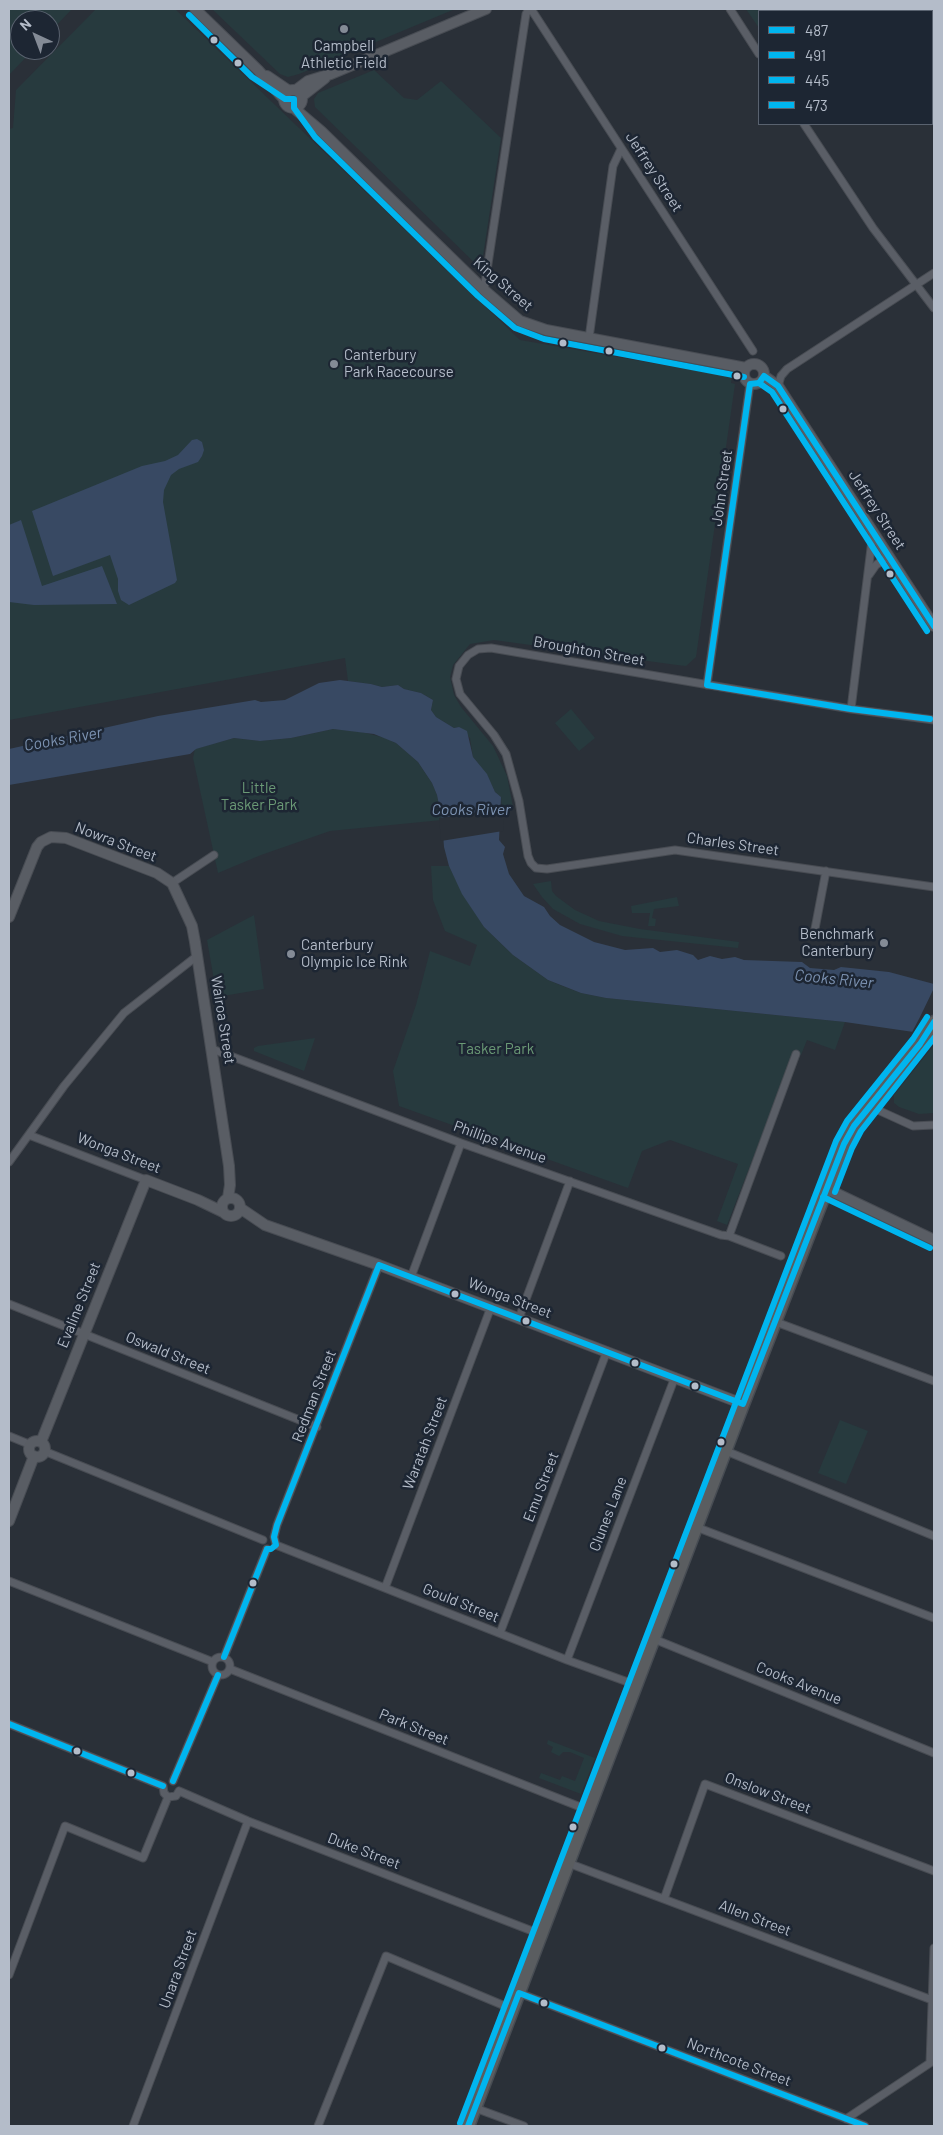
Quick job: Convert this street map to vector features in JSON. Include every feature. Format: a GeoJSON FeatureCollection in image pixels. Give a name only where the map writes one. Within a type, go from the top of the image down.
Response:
{"type":"FeatureCollection","features":[{"type":"Feature","properties":{"kind":"highway"},"geometry":{"type":"LineString","coordinates":[[468,2126],[743,1404],[847,1140],[869,1106],[928,1034],[934,1022]]}},
{"type":"Feature","properties":{"kind":"street","name":"King Street"},"geometry":{"type":"LineString","coordinates":[[195,9],[258,70],[295,98],[321,131],[511,315],[529,326],[746,368]]}},
{"type":"Feature","properties":{"kind":"street"},"geometry":{"type":"LineString","coordinates":[[295,98],[331,74],[486,9]]}},
{"type":"Feature","properties":{"kind":"street"},"geometry":{"type":"LineString","coordinates":[[484,290],[526,14],[530,9]]}},
{"type":"Feature","properties":{"kind":"street","name":"Jeffrey Street"},"geometry":{"type":"LineString","coordinates":[[530,9],[753,351]]}},
{"type":"Feature","properties":{"kind":"street"},"geometry":{"type":"LineString","coordinates":[[730,9],[758,52]]}},
{"type":"Feature","properties":{"kind":"street"},"geometry":{"type":"LineString","coordinates":[[805,125],[873,228],[934,308]]}},
{"type":"Feature","properties":{"kind":"street"},"geometry":{"type":"LineString","coordinates":[[589,338],[613,166],[621,149]]}},
{"type":"Feature","properties":{"kind":"street"},"geometry":{"type":"LineString","coordinates":[[764,376],[778,386],[781,376],[787,368],[934,273]]}},
{"type":"Feature","properties":{"kind":"street"},"geometry":{"type":"LineString","coordinates":[[758,365],[763,369],[764,376],[759,383],[750,384],[744,377],[746,368],[758,365]]}},
{"type":"Feature","properties":{"kind":"street","name":"John Street"},"geometry":{"type":"LineString","coordinates":[[707,685],[750,384]]}},
{"type":"Feature","properties":{"kind":"street","name":"Jeffrey Street"},"geometry":{"type":"LineString","coordinates":[[778,386],[934,626]]}},
{"type":"Feature","properties":{"kind":"street"},"geometry":{"type":"LineString","coordinates":[[851,709],[873,532]]}},
{"type":"Feature","properties":{"kind":"street"},"geometry":{"type":"LineString","coordinates":[[868,578],[876,565],[889,556]]}},
{"type":"Feature","properties":{"kind":"street","name":"Broughton Street"},"geometry":{"type":"LineString","coordinates":[[531,863],[519,800],[506,754],[494,735],[458,689],[457,673],[468,655],[478,649],[497,649],[851,709],[934,720]]}},
{"type":"Feature","properties":{"kind":"street","name":"Nowra Street"},"geometry":{"type":"LineString","coordinates":[[9,917],[37,848],[47,838],[58,836],[66,838],[157,872],[172,883]]}},
{"type":"Feature","properties":{"kind":"street","name":"Charles Street"},"geometry":{"type":"LineString","coordinates":[[531,863],[536,868],[543,870],[670,850],[934,887]]}},
{"type":"Feature","properties":{"kind":"street"},"geometry":{"type":"LineString","coordinates":[[172,883],[214,855]]}},
{"type":"Feature","properties":{"kind":"street"},"geometry":{"type":"LineString","coordinates":[[814,934],[826,871]]}},
{"type":"Feature","properties":{"kind":"street","name":"Wairoa Street"},"geometry":{"type":"LineString","coordinates":[[172,883],[192,926],[198,956],[229,1166],[230,1185],[226,1207]]}},
{"type":"Feature","properties":{"kind":"street"},"geometry":{"type":"LineString","coordinates":[[9,1162],[64,1086],[124,1013],[198,956]]}},
{"type":"Feature","properties":{"kind":"street","name":"Phillips Avenue"},"geometry":{"type":"LineString","coordinates":[[212,1049],[461,1143],[781,1256]]}},
{"type":"Feature","properties":{"kind":"street"},"geometry":{"type":"LineString","coordinates":[[728,1236],[796,1054]]}},
{"type":"Feature","properties":{"kind":"street"},"geometry":{"type":"LineString","coordinates":[[869,1106],[914,1126],[934,1125]]}},
{"type":"Feature","properties":{"kind":"street","name":"Wonga Street"},"geometry":{"type":"LineString","coordinates":[[29,1135],[198,1200],[226,1207],[254,1223],[265,1225],[379,1264],[743,1404]]}},
{"type":"Feature","properties":{"kind":"street"},"geometry":{"type":"LineString","coordinates":[[412,1277],[461,1143]]}},
{"type":"Feature","properties":{"kind":"street","name":"Wairoa Street"},"geometry":{"type":"LineString","coordinates":[[229,1166],[239,1205]]}},
{"type":"Feature","properties":{"kind":"street","name":"Evaline Street"},"geometry":{"type":"LineString","coordinates":[[38,1446],[146,1180]]}},
{"type":"Feature","properties":{"kind":"street"},"geometry":{"type":"LineString","coordinates":[[519,1318],[570,1181]]}},
{"type":"Feature","properties":{"kind":"street"},"geometry":{"type":"LineString","coordinates":[[827,1189],[934,1240]]}},
{"type":"Feature","properties":{"kind":"street","name":"Wonga Street"},"geometry":{"type":"LineString","coordinates":[[226,1207],[234,1198],[239,1205],[265,1225]]}},
{"type":"Feature","properties":{"kind":"street"},"geometry":{"type":"LineString","coordinates":[[226,1207],[238,1213],[239,1205]]}},
{"type":"Feature","properties":{"kind":"street","name":"Redman Street"},"geometry":{"type":"LineString","coordinates":[[274,1537],[277,1525],[379,1264]]}},
{"type":"Feature","properties":{"kind":"street","name":"Oswald Street"},"geometry":{"type":"LineString","coordinates":[[9,1304],[316,1427]]}},
{"type":"Feature","properties":{"kind":"street","name":"Waratah Street"},"geometry":{"type":"LineString","coordinates":[[384,1588],[492,1307]]}},
{"type":"Feature","properties":{"kind":"street"},"geometry":{"type":"LineString","coordinates":[[776,1322],[934,1381]]}},
{"type":"Feature","properties":{"kind":"street","name":"Emu Street"},"geometry":{"type":"LineString","coordinates":[[500,1634],[607,1351]]}},
{"type":"Feature","properties":{"kind":"street","name":"Clunes Lane"},"geometry":{"type":"LineString","coordinates":[[567,1660],[675,1377]]}},
{"type":"Feature","properties":{"kind":"street"},"geometry":{"type":"LineString","coordinates":[[9,1436],[38,1446],[263,1540]]}},
{"type":"Feature","properties":{"kind":"street"},"geometry":{"type":"LineString","coordinates":[[9,1522],[34,1456],[41,1455],[38,1446]]}},
{"type":"Feature","properties":{"kind":"street"},"geometry":{"type":"LineString","coordinates":[[726,1451],[934,1536]]}},
{"type":"Feature","properties":{"kind":"street"},"geometry":{"type":"LineString","coordinates":[[696,1527],[934,1618]]}},
{"type":"Feature","properties":{"kind":"street"},"geometry":{"type":"LineString","coordinates":[[263,1540],[269,1535],[274,1537],[276,1545],[273,1548],[267,1549]]}},
{"type":"Feature","properties":{"kind":"street"},"geometry":{"type":"LineString","coordinates":[[263,1540],[262,1544],[267,1549]]}},
{"type":"Feature","properties":{"kind":"street","name":"Gould Street"},"geometry":{"type":"LineString","coordinates":[[276,1545],[500,1634],[636,1685]]}},
{"type":"Feature","properties":{"kind":"street"},"geometry":{"type":"LineString","coordinates":[[224,1657],[267,1549]]}},
{"type":"Feature","properties":{"kind":"street"},"geometry":{"type":"LineString","coordinates":[[9,1581],[213,1662]]}},
{"type":"Feature","properties":{"kind":"street","name":"Cooks Avenue"},"geometry":{"type":"LineString","coordinates":[[654,1639],[934,1753]]}},
{"type":"Feature","properties":{"kind":"street"},"geometry":{"type":"LineString","coordinates":[[224,1657],[230,1663],[230,1669],[224,1675],[218,1674],[212,1668],[213,1662],[217,1658],[224,1657]]}},
{"type":"Feature","properties":{"kind":"street","name":"Park Street"},"geometry":{"type":"LineString","coordinates":[[230,1669],[588,1810]]}},
{"type":"Feature","properties":{"kind":"street"},"geometry":{"type":"LineString","coordinates":[[173,1781],[218,1674]]}},
{"type":"Feature","properties":{"kind":"street"},"geometry":{"type":"LineString","coordinates":[[9,1724],[163,1786]]}},
{"type":"Feature","properties":{"kind":"street"},"geometry":{"type":"LineString","coordinates":[[168,1781],[173,1781],[178,1784],[179,1791],[176,1796],[168,1796],[164,1793],[163,1786],[168,1781]]}},
{"type":"Feature","properties":{"kind":"street","name":"Onslow Street"},"geometry":{"type":"LineString","coordinates":[[664,1899],[705,1784],[934,1871]]}},
{"type":"Feature","properties":{"kind":"street","name":"Duke Street"},"geometry":{"type":"LineString","coordinates":[[179,1791],[248,1820],[540,1934]]}},
{"type":"Feature","properties":{"kind":"street"},"geometry":{"type":"LineString","coordinates":[[9,1975],[65,1826],[143,1858],[168,1796]]}},
{"type":"Feature","properties":{"kind":"street","name":"Unara Street"},"geometry":{"type":"LineString","coordinates":[[133,2126],[248,1820]]}},
{"type":"Feature","properties":{"kind":"street","name":"Allen Street"},"geometry":{"type":"LineString","coordinates":[[568,1863],[932,2000]]}},
{"type":"Feature","properties":{"kind":"street"},"geometry":{"type":"LineString","coordinates":[[846,2119],[932,2062],[934,1948]]}},
{"type":"Feature","properties":{"kind":"street"},"geometry":{"type":"LineString","coordinates":[[318,2126],[386,1956],[512,2009]]}},
{"type":"Feature","properties":{"kind":"street","name":"Northcote Street"},"geometry":{"type":"LineString","coordinates":[[519,1993],[865,2126]]}},
{"type":"Feature","properties":{"kind":"street"},"geometry":{"type":"LineString","coordinates":[[475,2108],[524,2126]]}},
{"type":"Feature","properties":{"kind":"green space"},"geometry":{"type":"Polygon","coordinates":[[[9,9],[72,9],[60,22],[60,10],[10,10],[10,60],[23,60],[9,75],[9,9]]]}},
{"type":"Feature","properties":{"kind":"green space","name":"Canterbury Park Racecourse"},"geometry":{"type":"Polygon","coordinates":[[[96,9],[175,9],[520,340],[732,377],[731,383],[735,384],[696,657],[686,666],[494,640],[470,644],[453,665],[450,677],[454,695],[461,707],[493,746],[507,776],[513,807],[502,810],[501,797],[495,792],[487,775],[473,757],[470,738],[459,727],[454,728],[436,717],[431,710],[433,700],[421,693],[404,689],[398,685],[382,687],[348,681],[345,658],[9,720],[9,129],[13,128],[16,90],[46,60],[60,60],[60,45],[96,9]]]}},
{"type":"Feature","properties":{"kind":"green space"},"geometry":{"type":"Polygon","coordinates":[[[212,9],[455,9],[288,77],[280,74],[212,9]]]}},
{"type":"Feature","properties":{"kind":"green space"},"geometry":{"type":"Polygon","coordinates":[[[746,9],[814,10],[758,10],[758,27],[746,9]]]}},
{"type":"Feature","properties":{"kind":"green space"},"geometry":{"type":"Polygon","coordinates":[[[374,70],[404,98],[417,100],[441,81],[501,138],[481,269],[315,107],[314,99],[318,93],[374,70]]]}},
{"type":"Feature","properties":{"kind":"green space"},"geometry":{"type":"Polygon","coordinates":[[[571,709],[595,738],[579,751],[555,723],[571,709]]]}},
{"type":"Feature","properties":{"kind":"green space","name":"Little Tasker Park"},"geometry":{"type":"Polygon","coordinates":[[[333,729],[362,732],[396,743],[418,762],[432,783],[437,795],[442,820],[330,831],[261,855],[218,873],[193,758],[195,749],[234,738],[260,741],[291,738],[333,729]]]}},
{"type":"Feature","properties":{"kind":"green space","name":"Tasker Park"},"geometry":{"type":"Polygon","coordinates":[[[431,866],[449,866],[463,894],[484,927],[513,955],[548,980],[581,993],[606,998],[845,1022],[835,1050],[807,1040],[801,1055],[794,1053],[727,1225],[717,1221],[738,1164],[670,1140],[642,1151],[628,1188],[399,1106],[393,1071],[416,1005],[430,951],[470,966],[477,945],[445,931],[433,900],[431,866]]]}},
{"type":"Feature","properties":{"kind":"green space"},"geometry":{"type":"Polygon","coordinates":[[[551,881],[552,891],[556,896],[575,910],[599,921],[640,929],[739,942],[738,948],[622,936],[580,924],[553,909],[533,884],[551,881]]]}},
{"type":"Feature","properties":{"kind":"green space"},"geometry":{"type":"Polygon","coordinates":[[[677,897],[679,906],[654,909],[652,918],[656,919],[655,926],[648,926],[650,913],[632,913],[631,906],[677,897]]]}},
{"type":"Feature","properties":{"kind":"green space"},"geometry":{"type":"Polygon","coordinates":[[[254,915],[264,989],[217,997],[207,940],[254,915]]]}},
{"type":"Feature","properties":{"kind":"green space"},"geometry":{"type":"Polygon","coordinates":[[[315,1038],[304,1071],[254,1051],[254,1048],[258,1046],[315,1038]]]}},
{"type":"Feature","properties":{"kind":"green space"},"geometry":{"type":"Polygon","coordinates":[[[934,1045],[934,1113],[919,1114],[899,1107],[894,1103],[894,1095],[934,1045]]]}},
{"type":"Feature","properties":{"kind":"green space"},"geometry":{"type":"Polygon","coordinates":[[[840,1420],[868,1431],[846,1484],[818,1473],[840,1420]]]}},
{"type":"Feature","properties":{"kind":"green space"},"geometry":{"type":"Polygon","coordinates":[[[548,1740],[595,1758],[581,1794],[539,1778],[541,1773],[560,1780],[562,1776],[575,1781],[584,1758],[570,1752],[563,1752],[559,1756],[551,1752],[553,1747],[547,1744],[548,1740]]]}},
{"type":"Feature","properties":{"kind":"water"},"geometry":{"type":"Polygon","coordinates":[[[197,439],[202,442],[204,450],[202,456],[198,462],[179,469],[171,475],[164,490],[163,502],[177,580],[175,583],[129,605],[121,600],[118,591],[118,579],[110,555],[53,576],[32,511],[142,466],[165,461],[178,455],[192,440],[197,439]]]}},
{"type":"Feature","properties":{"kind":"water"},"geometry":{"type":"Polygon","coordinates":[[[21,520],[42,586],[102,566],[117,604],[34,605],[9,602],[9,525],[21,520]]]}},
{"type":"Feature","properties":{"kind":"water","name":"Cooks River"},"geometry":{"type":"Polygon","coordinates":[[[340,680],[382,687],[398,685],[404,689],[421,693],[433,700],[431,710],[436,717],[454,728],[459,727],[467,731],[473,757],[487,774],[495,792],[501,797],[499,840],[505,847],[503,854],[509,874],[524,896],[544,907],[560,925],[594,942],[625,950],[653,948],[660,952],[677,950],[693,955],[698,960],[710,956],[722,959],[735,957],[744,960],[802,962],[810,968],[834,970],[841,967],[889,972],[934,984],[934,1035],[845,1022],[606,998],[581,993],[548,980],[513,955],[484,927],[462,894],[449,866],[444,847],[442,820],[437,795],[432,783],[418,762],[396,743],[374,734],[333,729],[291,738],[260,741],[234,738],[196,749],[190,754],[9,785],[9,749],[158,716],[255,700],[261,702],[285,700],[319,683],[340,680]]]}},
{"type":"Feature","properties":{"kind":"pier"},"geometry":{"type":"Polygon","coordinates":[[[504,809],[503,831],[441,841],[439,818],[504,809]]]}},
{"type":"Feature","properties":{"kind":"pier"},"geometry":{"type":"Polygon","coordinates":[[[934,988],[934,1037],[911,1034],[920,1017],[934,988]]]}},
{"type":"Feature","properties":{"kind":"transit line","name":"491"},"geometry":{"type":"LineString","coordinates":[[189,15],[252,77],[285,99],[294,99],[294,108],[315,137],[478,296],[515,328],[544,339],[744,377]]}},
{"type":"Feature","properties":{"kind":"transit line","name":"487"},"geometry":{"type":"LineString","coordinates":[[930,719],[851,709],[707,685],[750,384],[759,383],[764,376],[778,386],[934,626]]}},
{"type":"Feature","properties":{"kind":"transit line","name":"491"},"geometry":{"type":"LineString","coordinates":[[759,383],[772,392],[927,631]]}},
{"type":"Feature","properties":{"kind":"transit line","name":"445"},"geometry":{"type":"LineString","coordinates":[[460,2123],[836,1141],[847,1121],[913,1039],[927,1017]]}},
{"type":"Feature","properties":{"kind":"transit line","name":"487"},"geometry":{"type":"LineString","coordinates":[[743,1404],[844,1144],[854,1126],[920,1044],[934,1022]]}},
{"type":"Feature","properties":{"kind":"transit line","name":"491"},"geometry":{"type":"LineString","coordinates":[[835,1192],[852,1148],[861,1131],[934,1038]]}},
{"type":"Feature","properties":{"kind":"transit line","name":"491"},"geometry":{"type":"LineString","coordinates":[[823,1197],[930,1248]]}},
{"type":"Feature","properties":{"kind":"transit line","name":"487"},"geometry":{"type":"LineString","coordinates":[[379,1265],[743,1404]]}},
{"type":"Feature","properties":{"kind":"transit line","name":"487"},"geometry":{"type":"LineString","coordinates":[[267,1549],[271,1549],[276,1545],[274,1537],[277,1525],[379,1265]]}},
{"type":"Feature","properties":{"kind":"transit line","name":"487"},"geometry":{"type":"LineString","coordinates":[[224,1657],[267,1549]]}},
{"type":"Feature","properties":{"kind":"transit line","name":"487"},"geometry":{"type":"LineString","coordinates":[[173,1781],[218,1675]]}},
{"type":"Feature","properties":{"kind":"transit line","name":"487"},"geometry":{"type":"LineString","coordinates":[[9,1724],[163,1786]]}},
{"type":"Feature","properties":{"kind":"transit line","name":"473"},"geometry":{"type":"LineString","coordinates":[[519,1993],[865,2126]]}},
{"type":"Feature","properties":{"kind":"transit line","name":"473"},"geometry":{"type":"LineString","coordinates":[[468,2126],[519,1993]]}},
{"type":"Feature","properties":{"kind":"place","name":"Campbell Athletic Field"},"geometry":{"type":"Point","coordinates":[344,29]}},
{"type":"Feature","properties":{"kind":"place","name":"Canterbury Park Racecourse"},"geometry":{"type":"Point","coordinates":[334,364]}},
{"type":"Feature","properties":{"kind":"place","name":"Benchmark Canterbury"},"geometry":{"type":"Point","coordinates":[884,943]}},
{"type":"Feature","properties":{"kind":"place","name":"Canterbury Olympic Ice Rink"},"geometry":{"type":"Point","coordinates":[291,954]}}]}
